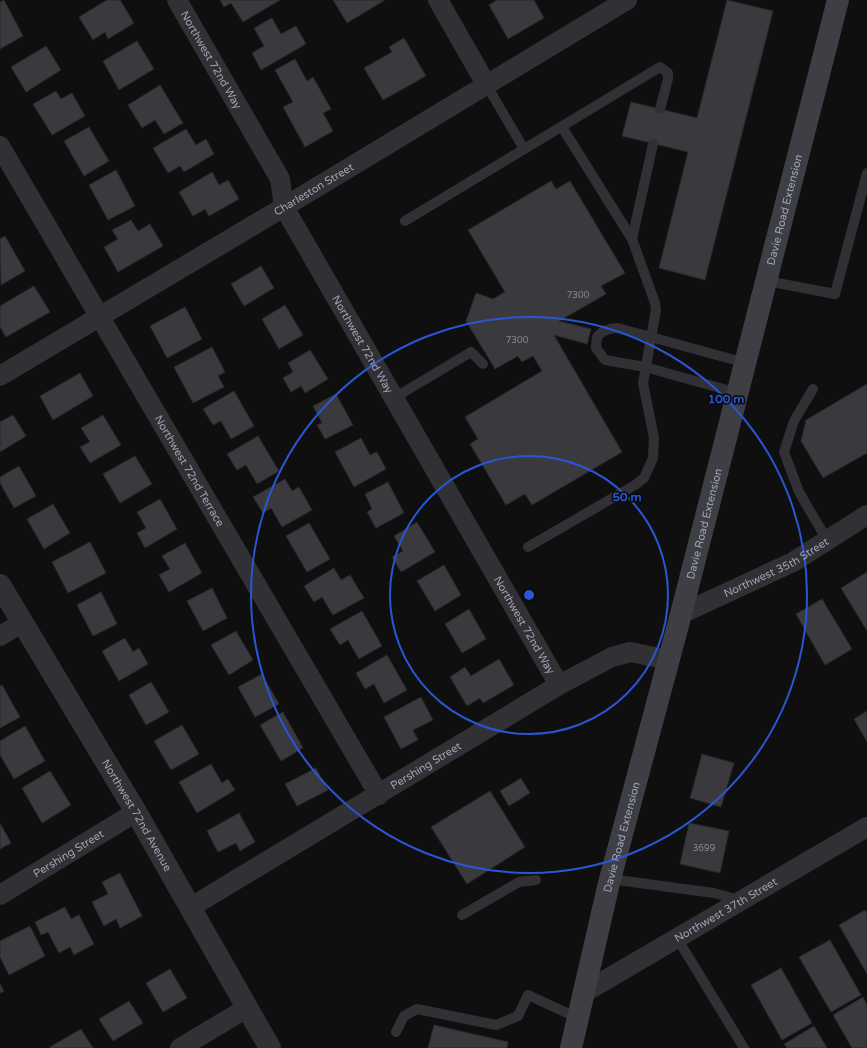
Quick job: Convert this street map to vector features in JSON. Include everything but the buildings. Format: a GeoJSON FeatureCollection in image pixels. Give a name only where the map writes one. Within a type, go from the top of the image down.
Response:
{"type":"FeatureCollection","features":[{"type":"Feature","properties":{"kind":"main road","name":"Davie Road Extension"},"geometry":{"type":"LineString","coordinates":[[571,1048],[610,879],[681,614],[838,0]]}},
{"type":"Feature","properties":{"kind":"street","name":"Northwest 72nd Way"},"geometry":{"type":"LineString","coordinates":[[177,0],[280,179],[284,207],[559,686]]}},
{"type":"Feature","properties":{"kind":"street"},"geometry":{"type":"LineString","coordinates":[[438,0],[486,84]]}},
{"type":"Feature","properties":{"kind":"street","name":"Charleston Street"},"geometry":{"type":"LineString","coordinates":[[0,376],[284,207],[626,0]]}},
{"type":"Feature","properties":{"kind":"street","name":"Northwest 72nd Terrace"},"geometry":{"type":"LineString","coordinates":[[0,146],[379,795]]}},
{"type":"Feature","properties":{"kind":"street","name":"Northwest 35th Street"},"geometry":{"type":"LineString","coordinates":[[681,614],[793,562],[867,515]]}},
{"type":"Feature","properties":{"kind":"street","name":"Northwest 72nd Avenue"},"geometry":{"type":"LineString","coordinates":[[0,585],[136,812],[270,1048]]}},
{"type":"Feature","properties":{"kind":"street"},"geometry":{"type":"LineString","coordinates":[[0,636],[22,623]]}},
{"type":"Feature","properties":{"kind":"street","name":"Pershing Street"},"geometry":{"type":"LineString","coordinates":[[191,907],[559,686],[612,657],[630,652],[669,660]]}},
{"type":"Feature","properties":{"kind":"street","name":"Pershing Street"},"geometry":{"type":"LineString","coordinates":[[0,895],[136,812]]}},
{"type":"Feature","properties":{"kind":"street","name":"Northwest 37th Street"},"geometry":{"type":"LineString","coordinates":[[585,992],[867,827]]}},
{"type":"Feature","properties":{"kind":"street"},"geometry":{"type":"LineString","coordinates":[[180,1048],[247,1008]]}},
{"type":"Feature","properties":{"kind":"lane"},"geometry":{"type":"LineString","coordinates":[[405,221],[660,67],[668,73],[668,79],[660,109]]}},
{"type":"Feature","properties":{"kind":"lane"},"geometry":{"type":"LineString","coordinates":[[486,84],[524,149]]}},
{"type":"Feature","properties":{"kind":"lane"},"geometry":{"type":"LineString","coordinates":[[528,547],[635,485],[644,478],[652,458],[654,438],[644,397],[643,383],[656,310],[655,303],[632,239],[562,126]]}},
{"type":"Feature","properties":{"kind":"lane"},"geometry":{"type":"LineString","coordinates":[[632,239],[653,144]]}},
{"type":"Feature","properties":{"kind":"lane"},"geometry":{"type":"LineString","coordinates":[[767,281],[836,294],[867,173]]}},
{"type":"Feature","properties":{"kind":"lane"},"geometry":{"type":"LineString","coordinates":[[738,393],[646,367],[605,360],[596,348],[597,337],[602,331],[611,328],[618,328],[746,363]]}},
{"type":"Feature","properties":{"kind":"lane"},"geometry":{"type":"LineString","coordinates":[[394,398],[471,352],[483,364]]}},
{"type":"Feature","properties":{"kind":"lane"},"geometry":{"type":"LineString","coordinates":[[813,389],[794,421],[784,452],[799,492],[827,540]]}},
{"type":"Feature","properties":{"kind":"lane"},"geometry":{"type":"LineString","coordinates":[[610,879],[714,893],[729,897],[738,902]]}},
{"type":"Feature","properties":{"kind":"lane"},"geometry":{"type":"LineString","coordinates":[[462,915],[519,882],[536,880]]}},
{"type":"Feature","properties":{"kind":"lane"},"geometry":{"type":"LineString","coordinates":[[677,938],[744,1048]]}},
{"type":"Feature","properties":{"kind":"lane"},"geometry":{"type":"LineString","coordinates":[[396,1032],[404,1016],[417,1009],[496,1025],[518,1016],[528,995],[578,1018]]}}]}
